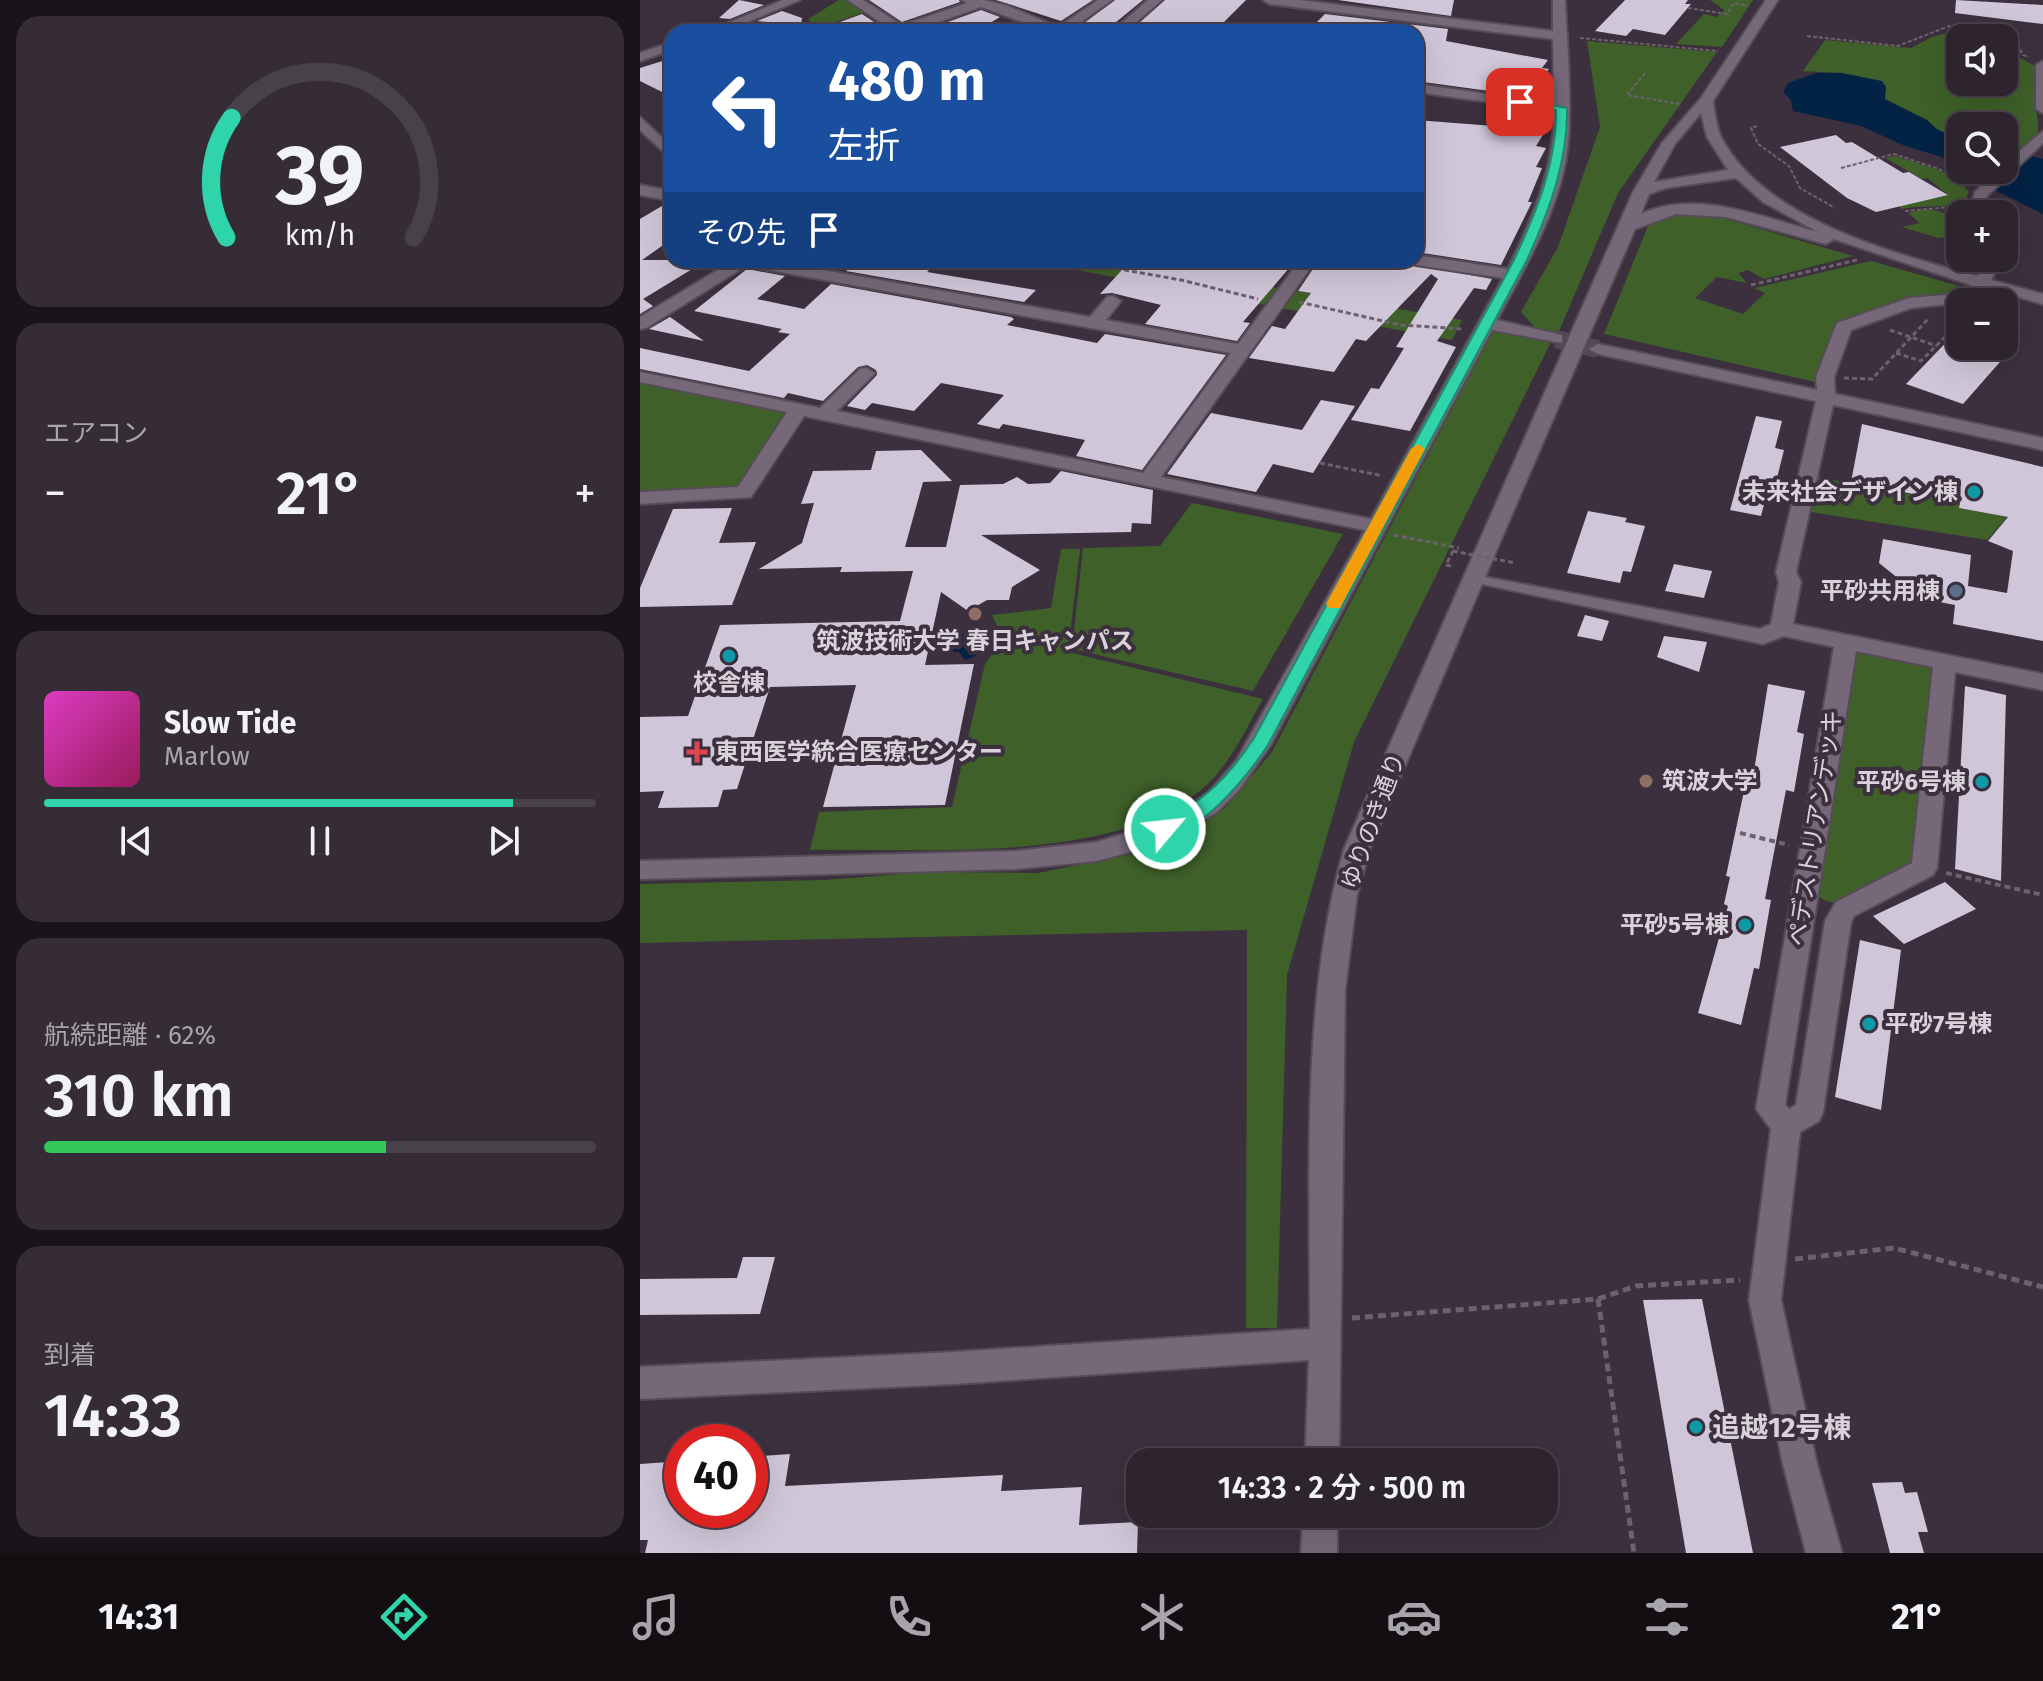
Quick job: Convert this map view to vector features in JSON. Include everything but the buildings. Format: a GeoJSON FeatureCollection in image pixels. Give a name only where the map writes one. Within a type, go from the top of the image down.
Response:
{"type":"FeatureCollection","features":[{"type":"Feature","properties":{"kind":"street"},"geometry":{"type":"LineString","coordinates":[[732,24],[794,0]]}},
{"type":"Feature","properties":{"kind":"street"},"geometry":{"type":"LineString","coordinates":[[854,0],[891,24]]}},
{"type":"Feature","properties":{"kind":"street"},"geometry":{"type":"LineString","coordinates":[[922,24],[980,3],[1005,0]]}},
{"type":"Feature","properties":{"kind":"street"},"geometry":{"type":"LineString","coordinates":[[1070,24],[1106,0]]}},
{"type":"Feature","properties":{"kind":"street"},"geometry":{"type":"LineString","coordinates":[[1127,24],[1156,0]]}},
{"type":"Feature","properties":{"kind":"street"},"geometry":{"type":"LineString","coordinates":[[1269,0],[1568,37]]}},
{"type":"Feature","properties":{"kind":"street"},"geometry":{"type":"LineString","coordinates":[[640,870],[1037,860],[1129,843],[1207,807],[1243,769],[1513,275],[1544,210],[1559,154],[1568,37],[1559,0]]}},
{"type":"Feature","properties":{"kind":"street","name":"ゆりのき通り"},"geometry":{"type":"LineString","coordinates":[[1322,1448],[1326,1343],[1325,1177],[1331,991],[1344,895],[1357,849],[1646,179],[1686,118],[1706,101],[1772,0]]}},
{"type":"Feature","properties":{"kind":"street"},"geometry":{"type":"LineString","coordinates":[[980,3],[1040,24]]}},
{"type":"Feature","properties":{"kind":"street"},"geometry":{"type":"LineString","coordinates":[[640,57],[664,49]]}},
{"type":"Feature","properties":{"kind":"street"},"geometry":{"type":"LineString","coordinates":[[2040,62],[2043,109]]}},
{"type":"Feature","properties":{"kind":"street"},"geometry":{"type":"LineString","coordinates":[[1424,89],[1561,108]]}},
{"type":"Feature","properties":{"kind":"street"},"geometry":{"type":"LineString","coordinates":[[1706,101],[1715,139],[1740,173],[1783,206],[1866,252]]}},
{"type":"Feature","properties":{"kind":"street"},"geometry":{"type":"LineString","coordinates":[[640,121],[664,147]]}},
{"type":"Feature","properties":{"kind":"street"},"geometry":{"type":"LineString","coordinates":[[1979,200],[1980,195],[2043,135]]}},
{"type":"Feature","properties":{"kind":"street"},"geometry":{"type":"LineString","coordinates":[[1641,192],[1663,184],[1740,173]]}},
{"type":"Feature","properties":{"kind":"street"},"geometry":{"type":"LineString","coordinates":[[640,176],[664,180]]}},
{"type":"Feature","properties":{"kind":"street"},"geometry":{"type":"LineString","coordinates":[[640,190],[664,194]]}},
{"type":"Feature","properties":{"kind":"street"},"geometry":{"type":"LineString","coordinates":[[1628,226],[1643,217],[1668,209],[1698,208],[2043,299]]}},
{"type":"Feature","properties":{"kind":"street"},"geometry":{"type":"LineString","coordinates":[[1424,261],[1513,275]]}},
{"type":"Feature","properties":{"kind":"street"},"geometry":{"type":"LineString","coordinates":[[640,324],[731,268]]}},
{"type":"Feature","properties":{"kind":"street"},"geometry":{"type":"LineString","coordinates":[[788,268],[1243,350]]}},
{"type":"Feature","properties":{"kind":"street"},"geometry":{"type":"LineString","coordinates":[[1149,479],[1302,268]]}},
{"type":"Feature","properties":{"kind":"street"},"geometry":{"type":"LineString","coordinates":[[1974,288],[1988,272]]}},
{"type":"Feature","properties":{"kind":"street"},"geometry":{"type":"LineString","coordinates":[[1094,323],[1113,301]]}},
{"type":"Feature","properties":{"kind":"street"},"geometry":{"type":"LineString","coordinates":[[1781,628],[1790,582],[1786,572],[1825,387],[1843,327],[1909,303],[1946,311]]}},
{"type":"Feature","properties":{"kind":"street"},"geometry":{"type":"LineString","coordinates":[[1486,323],[1556,339]]}},
{"type":"Feature","properties":{"kind":"street"},"geometry":{"type":"LineString","coordinates":[[1598,349],[1825,387],[2043,444]]}},
{"type":"Feature","properties":{"kind":"street"},"geometry":{"type":"LineString","coordinates":[[824,414],[866,373]]}},
{"type":"Feature","properties":{"kind":"street"},"geometry":{"type":"LineString","coordinates":[[640,377],[1149,479],[1375,528]]}},
{"type":"Feature","properties":{"kind":"street"},"geometry":{"type":"LineString","coordinates":[[640,498],[744,493],[799,409]]}},
{"type":"Feature","properties":{"kind":"street"},"geometry":{"type":"LineString","coordinates":[[1491,582],[1763,637],[1781,628],[2043,682]]}},
{"type":"Feature","properties":{"kind":"street","name":"ペデストリアンデッキ"},"geometry":{"type":"LineString","coordinates":[[1824,1553],[1800,1464],[1765,1300],[1766,1268],[1786,1125],[1770,1109],[1846,642]]}},
{"type":"Feature","properties":{"kind":"street"},"geometry":{"type":"LineString","coordinates":[[1786,1125],[1809,1112],[1838,921],[1845,909],[1924,868],[1945,662]]}},
{"type":"Feature","properties":{"kind":"street"},"geometry":{"type":"LineString","coordinates":[[1801,912],[1838,921]]}},
{"type":"Feature","properties":{"kind":"street"},"geometry":{"type":"LineString","coordinates":[[640,1383],[954,1368],[1326,1343]]}},
{"type":"Feature","properties":{"kind":"street"},"geometry":{"type":"LineString","coordinates":[[1319,1553],[1320,1528]]}},
{"type":"Feature","properties":{"kind":"path"},"geometry":{"type":"LineString","coordinates":[[1688,8],[1727,14],[1734,3],[1754,7]]}},
{"type":"Feature","properties":{"kind":"path"},"geometry":{"type":"LineString","coordinates":[[1807,36],[1898,46],[1933,29],[1977,26],[2013,35],[2023,55],[2040,62]]}},
{"type":"Feature","properties":{"kind":"path"},"geometry":{"type":"LineString","coordinates":[[1568,37],[1724,51]]}},
{"type":"Feature","properties":{"kind":"path"},"geometry":{"type":"LineString","coordinates":[[1645,73],[1627,95],[1686,105]]}},
{"type":"Feature","properties":{"kind":"path"},"geometry":{"type":"LineString","coordinates":[[1757,126],[1751,128],[1758,144],[1789,166],[1800,188],[1835,208]]}},
{"type":"Feature","properties":{"kind":"path"},"geometry":{"type":"LineString","coordinates":[[1841,168],[1894,154],[1939,169],[1971,189]]}},
{"type":"Feature","properties":{"kind":"path"},"geometry":{"type":"LineString","coordinates":[[1905,211],[1923,207],[1946,209]]}},
{"type":"Feature","properties":{"kind":"path"},"geometry":{"type":"LineString","coordinates":[[1751,285],[1866,252]]}},
{"type":"Feature","properties":{"kind":"path"},"geometry":{"type":"LineString","coordinates":[[1825,387],[1872,379],[1911,338],[1946,316]]}},
{"type":"Feature","properties":{"kind":"path"},"geometry":{"type":"LineString","coordinates":[[1858,319],[1937,346]]}},
{"type":"Feature","properties":{"kind":"path"},"geometry":{"type":"LineString","coordinates":[[1896,353],[1921,361],[1937,346],[1946,326]]}},
{"type":"Feature","properties":{"kind":"path"},"geometry":{"type":"LineString","coordinates":[[1320,463],[1390,478]]}},
{"type":"Feature","properties":{"kind":"path"},"geometry":{"type":"LineString","coordinates":[[1375,528],[1516,563]]}},
{"type":"Feature","properties":{"kind":"path"},"geometry":{"type":"LineString","coordinates":[[1451,566],[1446,565],[1456,549]]}},
{"type":"Feature","properties":{"kind":"path"},"geometry":{"type":"LineString","coordinates":[[1740,833],[1810,851]]}},
{"type":"Feature","properties":{"kind":"path"},"geometry":{"type":"LineString","coordinates":[[1924,868],[2043,895]]}},
{"type":"Feature","properties":{"kind":"path"},"geometry":{"type":"LineString","coordinates":[[1349,1318],[1598,1299],[1636,1286],[1755,1279],[1766,1268],[1781,1261],[1894,1248],[2043,1287]]}},
{"type":"Feature","properties":{"kind":"path"},"geometry":{"type":"LineString","coordinates":[[1598,1299],[1634,1553]]}},
{"type":"Feature","properties":{"kind":"green space"},"geometry":{"type":"Polygon","coordinates":[[[839,0],[847,0],[865,12],[830,24],[805,24],[810,22],[808,19],[839,0]]]}},
{"type":"Feature","properties":{"kind":"green space"},"geometry":{"type":"Polygon","coordinates":[[[1710,0],[1753,0],[1722,47],[1676,44],[1704,14],[1717,17],[1724,10],[1710,0]]]}},
{"type":"Feature","properties":{"kind":"green space"},"geometry":{"type":"Polygon","coordinates":[[[1946,33],[1946,96],[2018,96],[2018,57],[2036,67],[2038,129],[2035,138],[2019,153],[2018,112],[1946,112],[1946,133],[1885,99],[1884,92],[1842,73],[1803,71],[1825,40],[1911,48],[1946,33]]]}},
{"type":"Feature","properties":{"kind":"green space"},"geometry":{"type":"Polygon","coordinates":[[[1587,41],[1717,52],[1618,193],[1557,336],[1539,332],[1521,312],[1558,247],[1600,127],[1587,41]]]}},
{"type":"Feature","properties":{"kind":"green space"},"geometry":{"type":"Polygon","coordinates":[[[1895,156],[1946,174],[1946,184],[1962,184],[1969,192],[1965,200],[1946,200],[1946,206],[1902,209],[1899,206],[1947,194],[1927,178],[1922,179],[1885,158],[1895,156]]]}},
{"type":"Feature","properties":{"kind":"green space"},"geometry":{"type":"Polygon","coordinates":[[[1925,209],[1946,214],[1946,237],[1938,238],[1902,227],[1920,223],[1908,213],[1925,209]]]}},
{"type":"Feature","properties":{"kind":"green space"},"geometry":{"type":"Polygon","coordinates":[[[1694,214],[1722,218],[1853,256],[1764,279],[1748,270],[1738,273],[1747,283],[1717,277],[1695,298],[1743,314],[1765,293],[1754,288],[1871,261],[1966,288],[1946,288],[1946,298],[1837,327],[1815,382],[1604,334],[1648,226],[1670,217],[1694,214]]]}},
{"type":"Feature","properties":{"kind":"green space"},"geometry":{"type":"Polygon","coordinates":[[[1066,268],[1164,268],[1462,320],[1452,340],[1066,268]]]}},
{"type":"Feature","properties":{"kind":"green space"},"geometry":{"type":"Polygon","coordinates":[[[1499,331],[1552,340],[1354,742],[1287,975],[1277,1328],[1246,1328],[1247,930],[640,943],[640,884],[825,880],[929,872],[1038,873],[1133,854],[1224,809],[1272,752],[1492,333],[1499,331]]]}},
{"type":"Feature","properties":{"kind":"green space"},"geometry":{"type":"Polygon","coordinates":[[[640,382],[781,411],[784,416],[740,486],[733,490],[640,495],[640,382]]]}},
{"type":"Feature","properties":{"kind":"green space"},"geometry":{"type":"Polygon","coordinates":[[[1818,477],[1959,503],[1959,508],[2007,517],[1987,540],[1811,512],[1818,477]]]}},
{"type":"Feature","properties":{"kind":"green space"},"geometry":{"type":"Polygon","coordinates":[[[1192,503],[1343,534],[1253,691],[1072,649],[1083,548],[1160,546],[1192,503]]]}},
{"type":"Feature","properties":{"kind":"green space"},"geometry":{"type":"Polygon","coordinates":[[[1061,549],[1080,549],[1068,652],[1263,699],[1218,773],[1197,793],[1159,816],[1114,832],[1064,842],[957,850],[810,850],[819,812],[952,807],[985,664],[1003,639],[992,615],[1051,608],[1061,549]]]}},
{"type":"Feature","properties":{"kind":"green space"},"geometry":{"type":"Polygon","coordinates":[[[1855,651],[1929,665],[1937,673],[1917,863],[1845,902],[1830,902],[1820,897],[1814,889],[1855,651]]]}},
{"type":"Feature","properties":{"kind":"water"},"geometry":{"type":"Polygon","coordinates":[[[1816,73],[1842,73],[1882,81],[1886,87],[1885,99],[1946,133],[1946,161],[1861,126],[1793,111],[1791,100],[1783,92],[1788,83],[1816,73]]]}},
{"type":"Feature","properties":{"kind":"water"},"geometry":{"type":"Polygon","coordinates":[[[2018,153],[2043,159],[2043,214],[1982,184],[2018,184],[2018,153]]]}},
{"type":"Feature","properties":{"kind":"water"},"geometry":{"type":"Polygon","coordinates":[[[953,635],[980,635],[989,644],[974,657],[965,660],[959,652],[945,651],[953,635]]]}},
{"type":"Feature","properties":{"kind":"tunnel"},"geometry":{"type":"LineString","coordinates":[[1556,339],[1598,349]]}},
{"type":"Feature","properties":{"kind":"slow traffic"},"geometry":{"type":"LineString","coordinates":[[1334,604],[1418,449]]}},
{"type":"Feature","properties":{"kind":"place","name":"未来社会デザイン棟"},"geometry":{"type":"Point","coordinates":[1974,492]}},
{"type":"Feature","properties":{"kind":"place","name":"平砂共用棟"},"geometry":{"type":"Point","coordinates":[1956,591]}},
{"type":"Feature","properties":{"kind":"place","name":"筑波技術大学 春日キャンパス"},"geometry":{"type":"Point","coordinates":[975,614]}},
{"type":"Feature","properties":{"kind":"place","name":"校舎棟"},"geometry":{"type":"Point","coordinates":[729,656]}},
{"type":"Feature","properties":{"kind":"place","name":"東西医学統合医療センター"},"geometry":{"type":"Point","coordinates":[697,752]}},
{"type":"Feature","properties":{"kind":"place","name":"筑波大学"},"geometry":{"type":"Point","coordinates":[1646,781]}},
{"type":"Feature","properties":{"kind":"place","name":"平砂6号棟"},"geometry":{"type":"Point","coordinates":[1982,782]}},
{"type":"Feature","properties":{"kind":"place","name":"平砂5号棟"},"geometry":{"type":"Point","coordinates":[1745,925]}},
{"type":"Feature","properties":{"kind":"place","name":"平砂7号棟"},"geometry":{"type":"Point","coordinates":[1869,1024]}},
{"type":"Feature","properties":{"kind":"place","name":"追越12号棟"},"geometry":{"type":"Point","coordinates":[1696,1427]}},
{"type":"Feature","properties":{"kind":"route"},"geometry":{"type":"LineString","coordinates":[[1165,829],[1207,807],[1243,769],[1262,740],[1513,275],[1544,210],[1562,131],[1561,108],[1520,102]]}}]}
